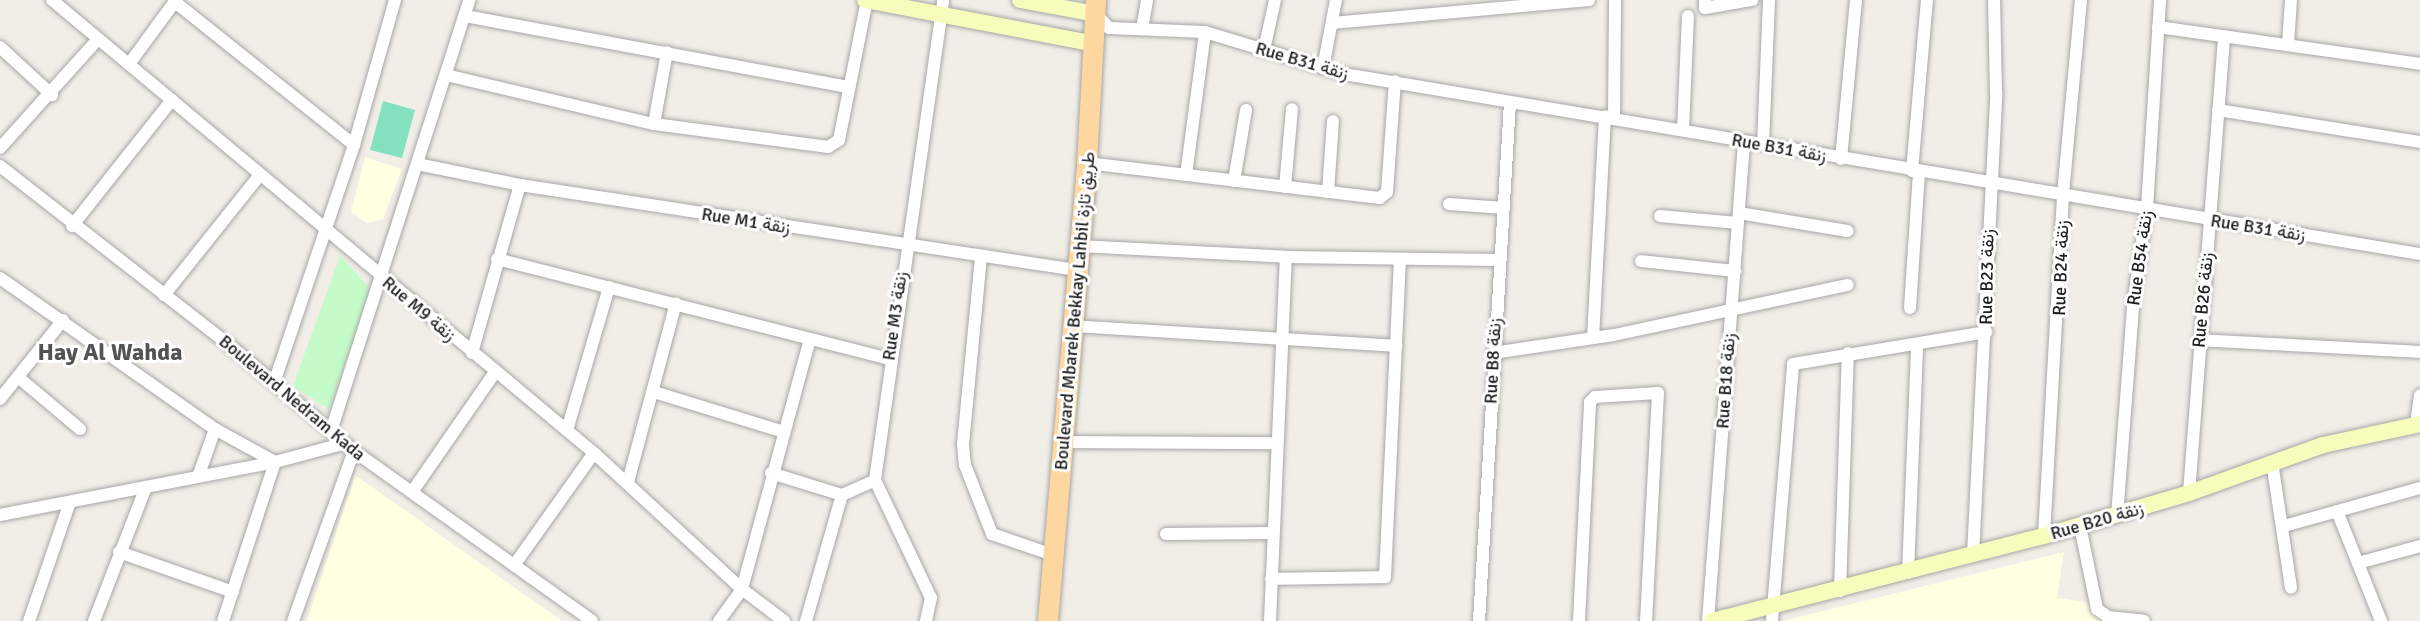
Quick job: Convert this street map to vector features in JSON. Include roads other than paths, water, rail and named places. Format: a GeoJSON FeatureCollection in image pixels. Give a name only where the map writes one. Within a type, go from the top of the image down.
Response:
{"type":"FeatureCollection","features":[{"type":"Feature","properties":{"kind":"main road","name":"Boulevard Mbarek Bekkay Lahbil طريق تازة"},"geometry":{"type":"LineString","coordinates":[[1047,621],[1056,556],[1076,270],[1088,163],[1096,7]]}},
{"type":"Feature","properties":{"kind":"street","name":"Rue M9 زنقة"},"geometry":{"type":"LineString","coordinates":[[52,0],[259,176],[326,228],[382,279],[567,430],[628,482],[742,589],[784,621]]}},
{"type":"Feature","properties":{"kind":"street"},"geometry":{"type":"LineString","coordinates":[[274,383],[354,145],[395,0]]}},
{"type":"Feature","properties":{"kind":"street"},"geometry":{"type":"LineString","coordinates":[[331,431],[382,279],[469,0]]}},
{"type":"Feature","properties":{"kind":"street"},"geometry":{"type":"LineString","coordinates":[[446,75],[654,124],[828,147],[839,140],[866,0],[942,7],[1095,44],[1109,28],[1096,7],[1020,0]]}},
{"type":"Feature","properties":{"kind":"street"},"geometry":{"type":"LineString","coordinates":[[1142,28],[1147,0]]}},
{"type":"Feature","properties":{"kind":"street"},"geometry":{"type":"LineString","coordinates":[[1264,50],[1275,0]]}},
{"type":"Feature","properties":{"kind":"street"},"geometry":{"type":"LineString","coordinates":[[1323,68],[1336,0]]}},
{"type":"Feature","properties":{"kind":"street"},"geometry":{"type":"LineString","coordinates":[[1332,24],[1589,0]]}},
{"type":"Feature","properties":{"kind":"street"},"geometry":{"type":"LineString","coordinates":[[1593,338],[1610,117],[1615,0]]}},
{"type":"Feature","properties":{"kind":"street"},"geometry":{"type":"LineString","coordinates":[[1705,4],[1752,0]]}},
{"type":"Feature","properties":{"kind":"street"},"geometry":{"type":"LineString","coordinates":[[1763,144],[1769,0]]}},
{"type":"Feature","properties":{"kind":"street"},"geometry":{"type":"LineString","coordinates":[[1841,159],[1856,0]]}},
{"type":"Feature","properties":{"kind":"street"},"geometry":{"type":"LineString","coordinates":[[1910,308],[1915,171],[1927,0]]}},
{"type":"Feature","properties":{"kind":"street","name":"Rue B23 زنقة"},"geometry":{"type":"LineString","coordinates":[[1973,555],[1986,332],[1990,183],[1996,93],[1994,0]]}},
{"type":"Feature","properties":{"kind":"street","name":"Rue B24 زنقة"},"geometry":{"type":"LineString","coordinates":[[2044,536],[2063,194],[2081,0]]}},
{"type":"Feature","properties":{"kind":"street","name":"Rue B54 زنقة"},"geometry":{"type":"LineString","coordinates":[[2117,516],[2133,306],[2147,208],[2160,0]]}},
{"type":"Feature","properties":{"kind":"street"},"geometry":{"type":"LineString","coordinates":[[2288,45],[2291,0]]}},
{"type":"Feature","properties":{"kind":"street"},"geometry":{"type":"LineString","coordinates":[[129,64],[175,1],[354,145]]}},
{"type":"Feature","properties":{"kind":"street","name":"Rue M3 زنقة"},"geometry":{"type":"LineString","coordinates":[[875,480],[889,359],[942,7]]}},
{"type":"Feature","properties":{"kind":"street"},"geometry":{"type":"LineString","coordinates":[[465,16],[849,87]]}},
{"type":"Feature","properties":{"kind":"street"},"geometry":{"type":"LineString","coordinates":[[1683,130],[1689,16]]}},
{"type":"Feature","properties":{"kind":"street"},"geometry":{"type":"LineString","coordinates":[[2158,27],[2420,64]]}},
{"type":"Feature","properties":{"kind":"street","name":"Rue B31 زنقة"},"geometry":{"type":"LineString","coordinates":[[1109,28],[1205,32],[1323,68],[1841,159],[2420,254]]}},
{"type":"Feature","properties":{"kind":"street"},"geometry":{"type":"LineString","coordinates":[[1186,175],[1205,32]]}},
{"type":"Feature","properties":{"kind":"street","name":"Rue B26 زنقة"},"geometry":{"type":"LineString","coordinates":[[2189,493],[2224,36]]}},
{"type":"Feature","properties":{"kind":"street"},"geometry":{"type":"LineString","coordinates":[[0,148],[52,94],[98,39]]}},
{"type":"Feature","properties":{"kind":"street"},"geometry":{"type":"LineString","coordinates":[[0,47],[52,94]]}},
{"type":"Feature","properties":{"kind":"street"},"geometry":{"type":"LineString","coordinates":[[654,124],[667,52]]}},
{"type":"Feature","properties":{"kind":"street"},"geometry":{"type":"LineString","coordinates":[[1088,163],[1380,198],[1387,192],[1395,81]]}},
{"type":"Feature","properties":{"kind":"street"},"geometry":{"type":"LineString","coordinates":[[72,226],[172,100]]}},
{"type":"Feature","properties":{"kind":"street","name":"Rue B8 زنقة"},"geometry":{"type":"LineString","coordinates":[[1479,621],[1510,102]]}},
{"type":"Feature","properties":{"kind":"street"},"geometry":{"type":"LineString","coordinates":[[1285,187],[1292,109]]}},
{"type":"Feature","properties":{"kind":"street"},"geometry":{"type":"LineString","coordinates":[[1234,181],[1246,110]]}},
{"type":"Feature","properties":{"kind":"street"},"geometry":{"type":"LineString","coordinates":[[2218,110],[2420,142]]}},
{"type":"Feature","properties":{"kind":"street"},"geometry":{"type":"LineString","coordinates":[[1328,192],[1333,121]]}},
{"type":"Feature","properties":{"kind":"street","name":"Rue B18 زنقة"},"geometry":{"type":"LineString","coordinates":[[1710,621],[1744,142]]}},
{"type":"Feature","properties":{"kind":"street","name":"Rue M1 زنقة"},"geometry":{"type":"LineString","coordinates":[[417,164],[520,185],[906,246],[1076,270]]}},
{"type":"Feature","properties":{"kind":"street","name":"Boulevard Nedram Kada"},"geometry":{"type":"LineString","coordinates":[[0,166],[72,226],[164,295],[274,383],[350,447],[592,621]]}},
{"type":"Feature","properties":{"kind":"street"},"geometry":{"type":"LineString","coordinates":[[164,295],[259,176]]}},
{"type":"Feature","properties":{"kind":"street"},"geometry":{"type":"LineString","coordinates":[[472,353],[520,185]]}},
{"type":"Feature","properties":{"kind":"street"},"geometry":{"type":"LineString","coordinates":[[1449,204],[1504,208]]}},
{"type":"Feature","properties":{"kind":"street"},"geometry":{"type":"LineString","coordinates":[[1660,216],[1739,218],[1848,231]]}},
{"type":"Feature","properties":{"kind":"street"},"geometry":{"type":"LineString","coordinates":[[1079,246],[1286,257],[1499,260]]}},
{"type":"Feature","properties":{"kind":"street"},"geometry":{"type":"LineString","coordinates":[[981,257],[963,444],[965,465],[992,534],[1056,556]]}},
{"type":"Feature","properties":{"kind":"street"},"geometry":{"type":"LineString","coordinates":[[1270,621],[1276,443],[1286,257]]}},
{"type":"Feature","properties":{"kind":"street"},"geometry":{"type":"LineString","coordinates":[[497,259],[889,359]]}},
{"type":"Feature","properties":{"kind":"street"},"geometry":{"type":"LineString","coordinates":[[1271,579],[1384,577],[1400,259]]}},
{"type":"Feature","properties":{"kind":"street"},"geometry":{"type":"LineString","coordinates":[[1641,261],[1735,271]]}},
{"type":"Feature","properties":{"kind":"street"},"geometry":{"type":"LineString","coordinates":[[0,278],[63,320],[215,429],[275,462]]}},
{"type":"Feature","properties":{"kind":"street"},"geometry":{"type":"LineString","coordinates":[[1494,353],[1593,338],[1732,311],[1848,285]]}},
{"type":"Feature","properties":{"kind":"street"},"geometry":{"type":"LineString","coordinates":[[567,430],[609,287]]}},
{"type":"Feature","properties":{"kind":"street"},"geometry":{"type":"LineString","coordinates":[[628,482],[654,392],[676,303]]}},
{"type":"Feature","properties":{"kind":"street"},"geometry":{"type":"LineString","coordinates":[[0,399],[63,320]]}},
{"type":"Feature","properties":{"kind":"street"},"geometry":{"type":"LineString","coordinates":[[1072,326],[1396,346]]}},
{"type":"Feature","properties":{"kind":"street"},"geometry":{"type":"LineString","coordinates":[[1771,614],[1792,367],[1798,361],[1986,332]]}},
{"type":"Feature","properties":{"kind":"street"},"geometry":{"type":"LineString","coordinates":[[719,621],[742,589],[771,473],[810,339]]}},
{"type":"Feature","properties":{"kind":"street"},"geometry":{"type":"LineString","coordinates":[[2199,340],[2420,352]]}},
{"type":"Feature","properties":{"kind":"street"},"geometry":{"type":"LineString","coordinates":[[1908,573],[1917,344]]}},
{"type":"Feature","properties":{"kind":"street"},"geometry":{"type":"LineString","coordinates":[[1840,591],[1848,353]]}},
{"type":"Feature","properties":{"kind":"street"},"geometry":{"type":"LineString","coordinates":[[412,492],[495,372]]}},
{"type":"Feature","properties":{"kind":"street"},"geometry":{"type":"LineString","coordinates":[[18,377],[80,429]]}},
{"type":"Feature","properties":{"kind":"street"},"geometry":{"type":"LineString","coordinates":[[654,392],[784,432]]}},
{"type":"Feature","properties":{"kind":"street"},"geometry":{"type":"LineString","coordinates":[[1579,621],[1590,402],[1599,397],[1658,393],[1646,621]]}},
{"type":"Feature","properties":{"kind":"street"},"geometry":{"type":"LineString","coordinates":[[2418,424],[2420,395]]}},
{"type":"Feature","properties":{"kind":"street","name":"Rue B20 زنقة"},"geometry":{"type":"LineString","coordinates":[[1710,621],[1771,614],[1840,591],[2117,516],[2189,493],[2272,462],[2418,424]]}},
{"type":"Feature","properties":{"kind":"street"},"geometry":{"type":"LineString","coordinates":[[198,477],[215,429]]}},
{"type":"Feature","properties":{"kind":"street"},"geometry":{"type":"LineString","coordinates":[[1064,442],[1276,443]]}},
{"type":"Feature","properties":{"kind":"street"},"geometry":{"type":"LineString","coordinates":[[0,515],[350,447],[293,621]]}},
{"type":"Feature","properties":{"kind":"street"},"geometry":{"type":"LineString","coordinates":[[515,564],[594,453]]}},
{"type":"Feature","properties":{"kind":"street"},"geometry":{"type":"LineString","coordinates":[[223,621],[275,462]]}},
{"type":"Feature","properties":{"kind":"street"},"geometry":{"type":"LineString","coordinates":[[2272,462],[2284,526],[2291,588]]}},
{"type":"Feature","properties":{"kind":"street"},"geometry":{"type":"LineString","coordinates":[[771,473],[842,495],[875,480],[931,598],[926,621]]}},
{"type":"Feature","properties":{"kind":"street"},"geometry":{"type":"LineString","coordinates":[[94,621],[146,487]]}},
{"type":"Feature","properties":{"kind":"street"},"geometry":{"type":"LineString","coordinates":[[2284,526],[2420,488]]}},
{"type":"Feature","properties":{"kind":"street"},"geometry":{"type":"LineString","coordinates":[[806,621],[842,495]]}},
{"type":"Feature","properties":{"kind":"street"},"geometry":{"type":"LineString","coordinates":[[28,621],[70,502]]}},
{"type":"Feature","properties":{"kind":"street"},"geometry":{"type":"LineString","coordinates":[[2337,511],[2380,621]]}},
{"type":"Feature","properties":{"kind":"street"},"geometry":{"type":"LineString","coordinates":[[2080,526],[2097,609],[2108,616],[2144,621]]}},
{"type":"Feature","properties":{"kind":"street"},"geometry":{"type":"LineString","coordinates":[[1166,534],[1273,533]]}},
{"type":"Feature","properties":{"kind":"street"},"geometry":{"type":"LineString","coordinates":[[2358,563],[2420,546]]}},
{"type":"Feature","properties":{"kind":"street"},"geometry":{"type":"LineString","coordinates":[[119,552],[232,591]]}},
{"type":"Feature","properties":{"kind":"district","name":"Hay Al Wahda"},"geometry":{"type":"Point","coordinates":[110,353]}}]}
